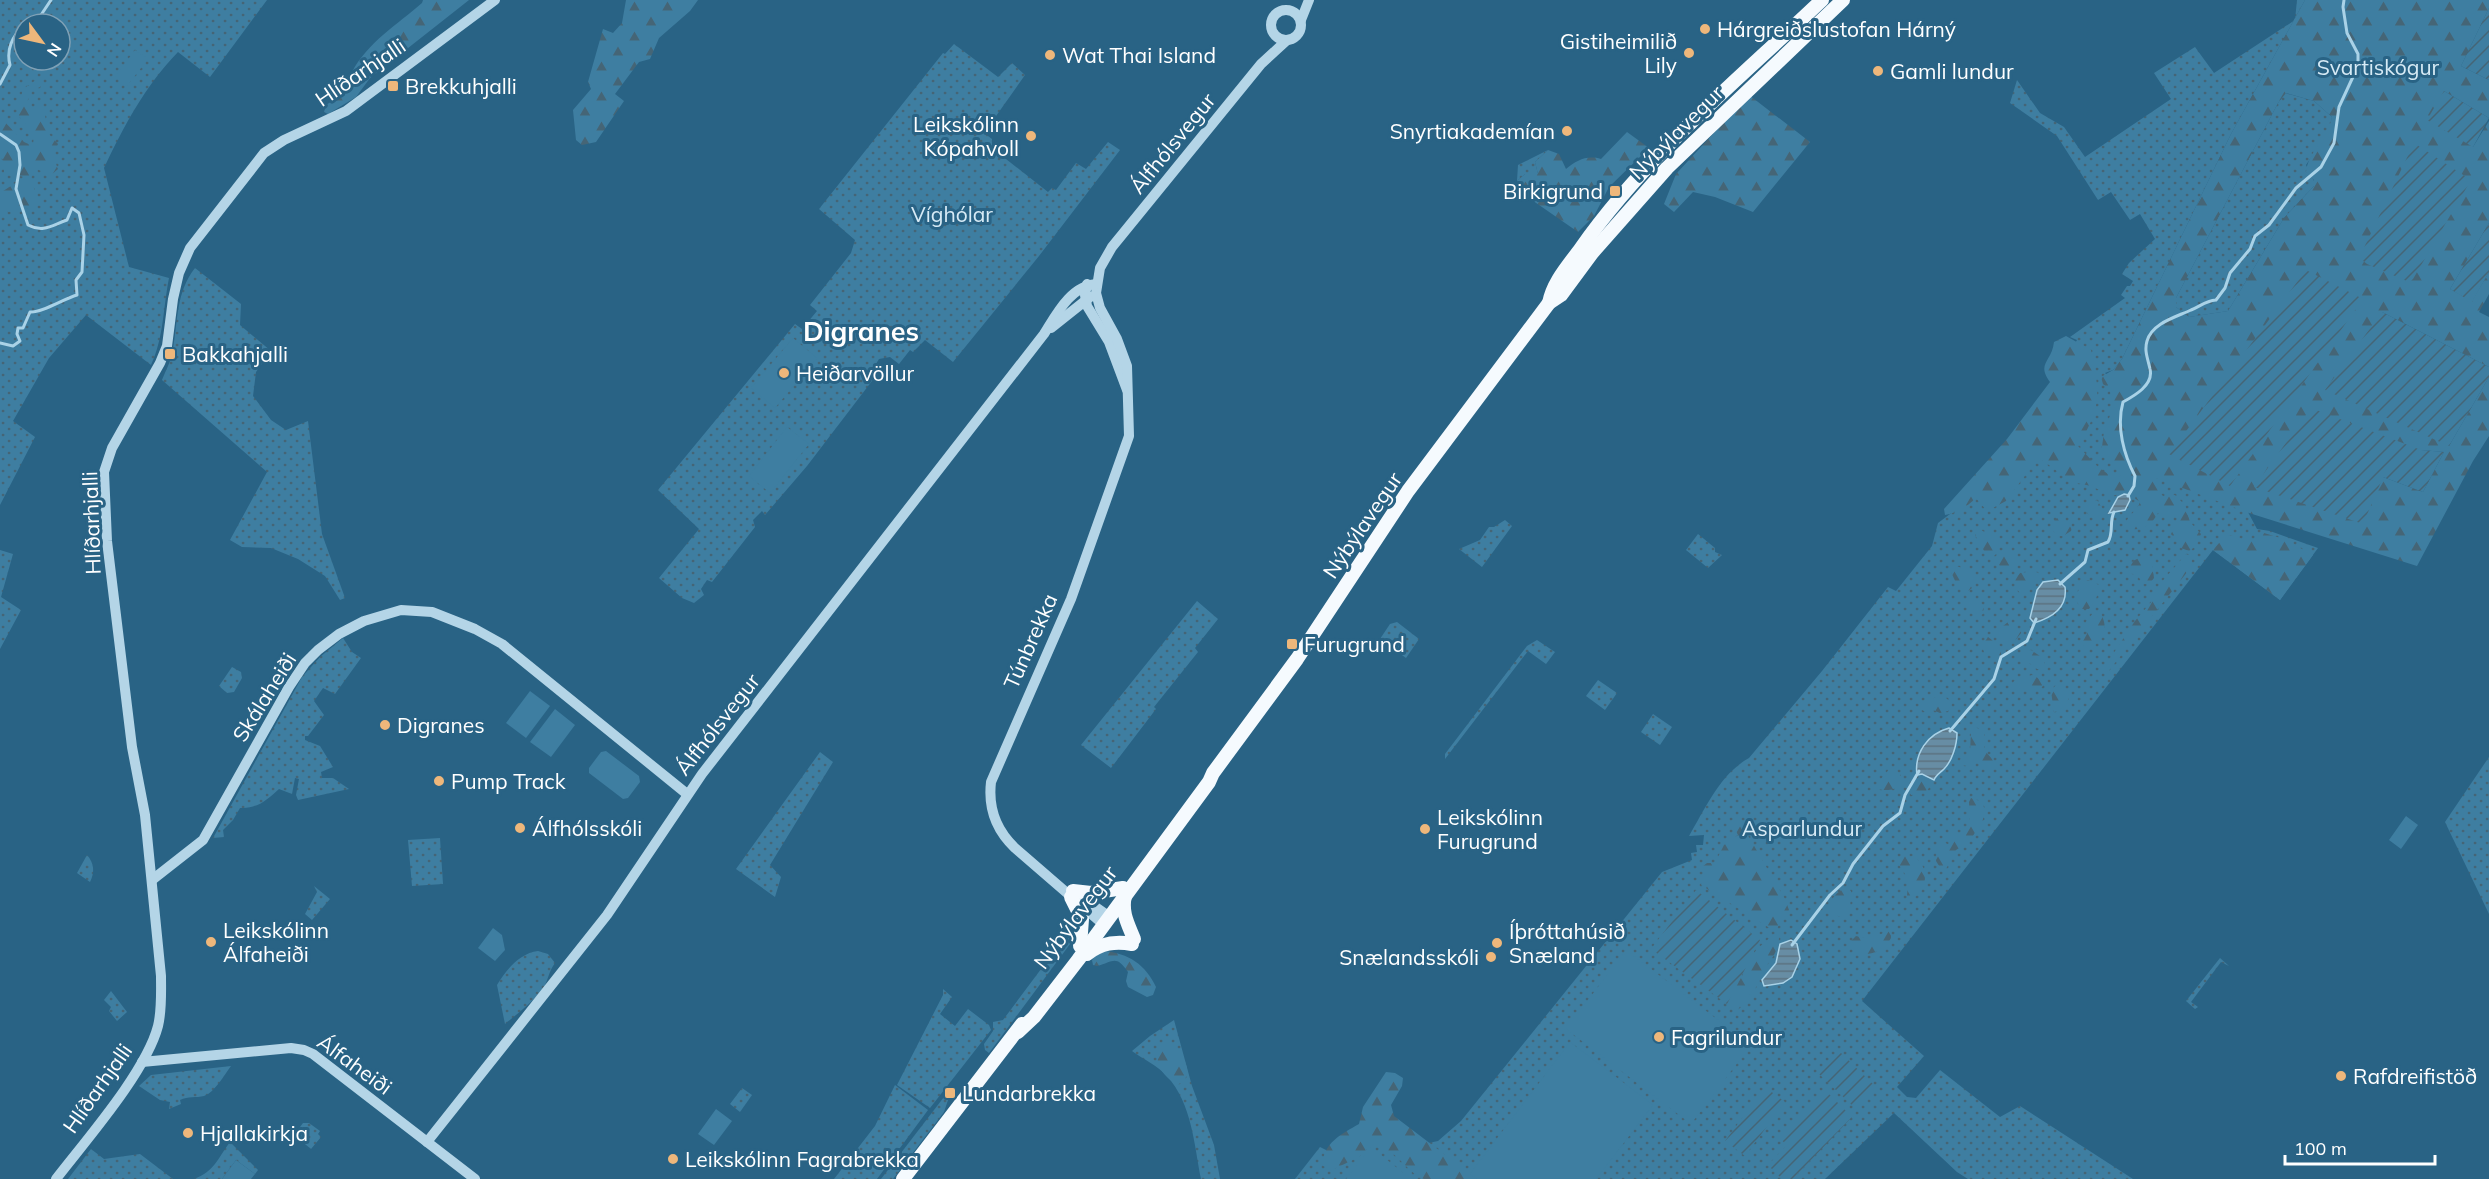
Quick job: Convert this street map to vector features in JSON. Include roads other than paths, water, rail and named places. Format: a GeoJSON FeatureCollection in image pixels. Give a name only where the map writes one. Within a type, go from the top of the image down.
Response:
{"type":"FeatureCollection","features":[{"type":"Feature","properties":{"kind":"main road","name":"Nýbýlavegur"},"geometry":{"type":"LineString","coordinates":[[1549,303],[1552,289],[1582,246],[1637,179],[1678,135],[1822,0]]}},
{"type":"Feature","properties":{"kind":"main road","name":"Nýbýlavegur"},"geometry":{"type":"LineString","coordinates":[[903,1179],[1018,1032],[1034,1017],[1078,960],[1104,919],[1209,782],[1213,773],[1297,659],[1408,491],[1549,303],[1561,295],[1592,253],[1666,168],[1843,0]]}},
{"type":"Feature","properties":{"kind":"main road"},"geometry":{"type":"LineString","coordinates":[[1078,960],[1104,944],[1133,942],[1125,917],[1124,892],[1072,894],[1082,919],[1080,946]]}},
{"type":"Feature","properties":{"kind":"main road","name":"Nýbýlavegur"},"geometry":{"type":"LineString","coordinates":[[1018,1032],[1028,1014],[1080,946],[1104,919]]}},
{"type":"Feature","properties":{"kind":"street","name":"Hlíðarhjalli"},"geometry":{"type":"LineString","coordinates":[[56,1179],[142,1062],[158,1026],[161,1000],[161,976],[145,815],[132,747],[107,541],[104,472],[119,433],[151,381],[164,353],[179,273],[190,248],[264,153],[284,140],[346,111],[495,0]]}},
{"type":"Feature","properties":{"kind":"street"},"geometry":{"type":"LineString","coordinates":[[1287,10],[1298,0]]}},
{"type":"Feature","properties":{"kind":"street"},"geometry":{"type":"LineString","coordinates":[[1300,20],[1309,0]]}},
{"type":"Feature","properties":{"kind":"street"},"geometry":{"type":"LineString","coordinates":[[1287,10],[1295,13],[1300,20],[1301,28],[1298,36],[1286,41],[1278,38],[1272,32],[1273,18],[1280,11],[1287,10]]}},
{"type":"Feature","properties":{"kind":"street","name":"Álfhólsvegur"},"geometry":{"type":"LineString","coordinates":[[1261,64],[1272,32]]}},
{"type":"Feature","properties":{"kind":"street","name":"Álfhólsvegur"},"geometry":{"type":"LineString","coordinates":[[1044,334],[1085,300],[1093,288],[1097,264],[1261,64],[1286,41]]}},
{"type":"Feature","properties":{"kind":"street","name":"Álfhólsvegur"},"geometry":{"type":"LineString","coordinates":[[427,1142],[607,915],[635,876],[687,794],[1044,334],[1066,301],[1093,288]]}},
{"type":"Feature","properties":{"kind":"street","name":"Túnbrekka"},"geometry":{"type":"LineString","coordinates":[[1093,288],[1100,308],[1124,355],[1128,376],[1129,436],[1071,599],[994,773],[990,791],[994,818],[1002,834],[1015,848],[1104,919]]}},
{"type":"Feature","properties":{"kind":"street","name":"Túnbrekka"},"geometry":{"type":"LineString","coordinates":[[1085,300],[1090,313],[1109,342],[1128,392]]}},
{"type":"Feature","properties":{"kind":"street","name":"Skálaheiði"},"geometry":{"type":"LineString","coordinates":[[152,880],[182,859],[203,840],[289,687],[306,663],[339,634],[364,621],[401,610],[432,612],[486,634],[586,711],[687,794]]}},
{"type":"Feature","properties":{"kind":"street","name":"Álfaheiði"},"geometry":{"type":"LineString","coordinates":[[142,1062],[291,1048],[304,1050],[313,1054],[475,1179]]}},
{"type":"Feature","properties":{"kind":"waterway"},"geometry":{"type":"LineString","coordinates":[[43,12],[51,0]]}},
{"type":"Feature","properties":{"kind":"waterway"},"geometry":{"type":"LineString","coordinates":[[2128,496],[2134,486],[2135,476],[2122,440],[2121,411],[2123,402],[2142,389],[2149,380],[2150,369],[2146,348],[2150,335],[2165,321],[2216,300],[2225,288],[2230,273],[2250,249],[2255,236],[2269,225],[2296,188],[2321,167],[2334,143],[2339,107],[2358,66],[2358,54],[2347,33],[2344,0]]}},
{"type":"Feature","properties":{"kind":"waterway"},"geometry":{"type":"LineString","coordinates":[[0,84],[10,65],[9,54],[12,42]]}},
{"type":"Feature","properties":{"kind":"waterway"},"geometry":{"type":"LineString","coordinates":[[0,134],[16,145],[19,152],[20,165],[16,189],[28,225],[39,228],[52,226],[67,220],[72,208],[79,213],[84,235],[82,272],[76,280],[77,295],[30,312],[23,328],[18,328],[17,334],[20,341],[13,346],[0,343]]}},
{"type":"Feature","properties":{"kind":"waterway"},"geometry":{"type":"LineString","coordinates":[[2060,584],[2085,562],[2088,550],[2108,542],[2114,512]]}},
{"type":"Feature","properties":{"kind":"waterway"},"geometry":{"type":"LineString","coordinates":[[1950,731],[1994,679],[2001,657],[2027,641],[2036,619]]}},
{"type":"Feature","properties":{"kind":"waterway"},"geometry":{"type":"LineString","coordinates":[[1792,945],[1830,895],[1843,883],[1853,864],[1883,826],[1900,813],[1905,795],[1919,771]]}},
{"type":"Feature","properties":{"kind":"place","name":"Hárgreiðslustofan Hárný"},"geometry":{"type":"Point","coordinates":[1705,29]}},
{"type":"Feature","properties":{"kind":"place","name":"Gistiheimilið Lily"},"geometry":{"type":"Point","coordinates":[1689,53]}},
{"type":"Feature","properties":{"kind":"place","name":"Wat Thai Island"},"geometry":{"type":"Point","coordinates":[1050,55]}},
{"type":"Feature","properties":{"kind":"place","name":"Gamli lundur"},"geometry":{"type":"Point","coordinates":[1878,71]}},
{"type":"Feature","properties":{"kind":"place","name":"Brekkuhjalli"},"geometry":{"type":"Point","coordinates":[393,86]}},
{"type":"Feature","properties":{"kind":"place","name":"Snyrtiakademían"},"geometry":{"type":"Point","coordinates":[1567,131]}},
{"type":"Feature","properties":{"kind":"place","name":"Leikskólinn Kópahvoll"},"geometry":{"type":"Point","coordinates":[1031,136]}},
{"type":"Feature","properties":{"kind":"place","name":"Birkigrund"},"geometry":{"type":"Point","coordinates":[1615,191]}},
{"type":"Feature","properties":{"kind":"place","name":"Bakkahjalli"},"geometry":{"type":"Point","coordinates":[170,354]}},
{"type":"Feature","properties":{"kind":"place","name":"Heiðarvöllur"},"geometry":{"type":"Point","coordinates":[784,373]}},
{"type":"Feature","properties":{"kind":"place","name":"Furugrund"},"geometry":{"type":"Point","coordinates":[1292,644]}},
{"type":"Feature","properties":{"kind":"place","name":"Digranes"},"geometry":{"type":"Point","coordinates":[385,725]}},
{"type":"Feature","properties":{"kind":"place","name":"Pump Track"},"geometry":{"type":"Point","coordinates":[439,781]}},
{"type":"Feature","properties":{"kind":"place","name":"Álfhólsskóli"},"geometry":{"type":"Point","coordinates":[520,828]}},
{"type":"Feature","properties":{"kind":"place","name":"Leikskólinn Furugrund"},"geometry":{"type":"Point","coordinates":[1425,829]}},
{"type":"Feature","properties":{"kind":"place","name":"Leikskólinn Álfaheiði"},"geometry":{"type":"Point","coordinates":[211,942]}},
{"type":"Feature","properties":{"kind":"place","name":"Íþróttahúsið Snæland"},"geometry":{"type":"Point","coordinates":[1497,943]}},
{"type":"Feature","properties":{"kind":"place","name":"Snælandsskóli"},"geometry":{"type":"Point","coordinates":[1491,957]}},
{"type":"Feature","properties":{"kind":"place","name":"Fagrilundur"},"geometry":{"type":"Point","coordinates":[1659,1037]}},
{"type":"Feature","properties":{"kind":"place","name":"Rafdreifistöð"},"geometry":{"type":"Point","coordinates":[2341,1076]}},
{"type":"Feature","properties":{"kind":"place","name":"Lundarbrekka"},"geometry":{"type":"Point","coordinates":[950,1093]}},
{"type":"Feature","properties":{"kind":"place","name":"Hjallakirkja"},"geometry":{"type":"Point","coordinates":[188,1133]}},
{"type":"Feature","properties":{"kind":"place","name":"Leikskólinn Fagrabrekka"},"geometry":{"type":"Point","coordinates":[673,1159]}},
{"type":"Feature","properties":{"kind":"district","name":"Digranes"},"geometry":{"type":"Point","coordinates":[861,331]}},
{"type":"Feature","properties":{"kind":"park label","name":"Svartiskógur"},"geometry":{"type":"Point","coordinates":[2378,67]}},
{"type":"Feature","properties":{"kind":"park label","name":"Víghólar"},"geometry":{"type":"Point","coordinates":[952,214]}},
{"type":"Feature","properties":{"kind":"park label","name":"Asparlundur"},"geometry":{"type":"Point","coordinates":[1802,828]}}]}
